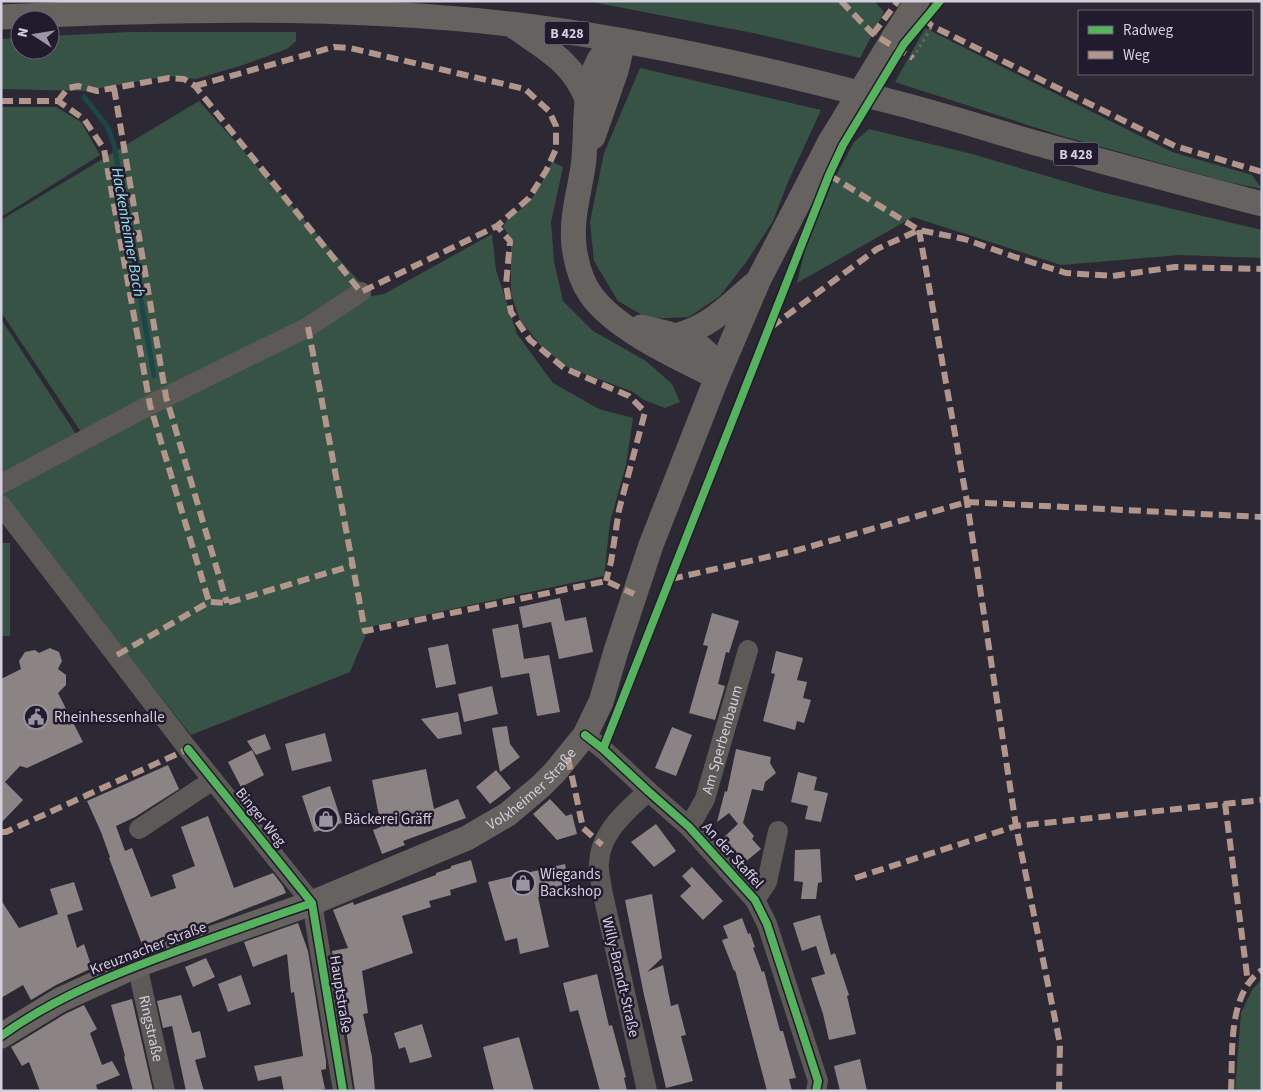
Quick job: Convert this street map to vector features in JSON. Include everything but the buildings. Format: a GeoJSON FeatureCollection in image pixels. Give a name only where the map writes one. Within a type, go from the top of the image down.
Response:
{"type":"FeatureCollection","features":[{"type":"Feature","properties":{"kind":"main road","name":"Volxheimer Straße"},"geometry":{"type":"LineString","coordinates":[[312,902],[446,848],[488,827],[508,814],[542,786],[568,758],[585,735],[596,715],[606,690],[616,652],[652,545],[717,377],[759,279],[830,142],[917,1]]}},
{"type":"Feature","properties":{"kind":"main road","name":"B 428"},"geometry":{"type":"LineString","coordinates":[[1,16],[145,10],[246,10],[412,15],[511,24],[623,41],[759,69],[882,99],[1024,140],[1262,204]]}},
{"type":"Feature","properties":{"kind":"main road"},"geometry":{"type":"LineString","coordinates":[[511,24],[564,63],[578,78],[587,100]]}},
{"type":"Feature","properties":{"kind":"main road"},"geometry":{"type":"LineString","coordinates":[[623,41],[605,52],[597,63],[587,100],[583,165],[573,233],[577,261],[589,292],[600,306],[618,321],[667,353],[717,377]]}},
{"type":"Feature","properties":{"kind":"main road"},"geometry":{"type":"LineString","coordinates":[[583,165],[616,70],[623,41]]}},
{"type":"Feature","properties":{"kind":"main road"},"geometry":{"type":"LineString","coordinates":[[675,336],[690,332],[715,319],[759,279]]}},
{"type":"Feature","properties":{"kind":"main road"},"geometry":{"type":"LineString","coordinates":[[618,321],[675,336],[694,344],[705,351],[713,361],[717,377]]}},
{"type":"Feature","properties":{"kind":"main road","name":"Kreuznacher Straße"},"geometry":{"type":"LineString","coordinates":[[1,1036],[60,1000],[137,965],[312,902]]}},
{"type":"Feature","properties":{"kind":"street"},"geometry":{"type":"LineString","coordinates":[[1,484],[150,405],[308,327],[361,292]]}},
{"type":"Feature","properties":{"kind":"street","name":"Binger Weg"},"geometry":{"type":"LineString","coordinates":[[1,505],[188,749],[312,902]]}},
{"type":"Feature","properties":{"kind":"street","name":"Am Sperbenbaum"},"geometry":{"type":"LineString","coordinates":[[689,827],[705,799],[748,650]]}},
{"type":"Feature","properties":{"kind":"street","name":"An der Staffel"},"geometry":{"type":"LineString","coordinates":[[585,735],[603,748],[689,827],[755,900],[767,924],[818,1080],[816,1091]]}},
{"type":"Feature","properties":{"kind":"street"},"geometry":{"type":"LineString","coordinates":[[139,829],[214,780]]}},
{"type":"Feature","properties":{"kind":"street","name":"Willy-Brandt-Straße"},"geometry":{"type":"LineString","coordinates":[[647,1091],[602,890],[599,863],[602,846],[614,824],[648,791]]}},
{"type":"Feature","properties":{"kind":"street","name":"An der Staffel"},"geometry":{"type":"LineString","coordinates":[[755,900],[767,882],[778,831]]}},
{"type":"Feature","properties":{"kind":"street","name":"Hauptstraße"},"geometry":{"type":"LineString","coordinates":[[312,902],[343,1091]]}},
{"type":"Feature","properties":{"kind":"street","name":"Ringstraße"},"geometry":{"type":"LineString","coordinates":[[137,965],[165,1091]]}},
{"type":"Feature","properties":{"kind":"path"},"geometry":{"type":"LineString","coordinates":[[913,58],[932,26]]}},
{"type":"Feature","properties":{"kind":"green space"},"geometry":{"type":"Polygon","coordinates":[[[587,1],[872,1],[884,12],[860,58],[753,33],[587,1]]]}},
{"type":"Feature","properties":{"kind":"green space"},"geometry":{"type":"Polygon","coordinates":[[[925,28],[1172,152],[1252,175],[1262,189],[1224,181],[1062,136],[895,82],[925,28]]]}},
{"type":"Feature","properties":{"kind":"green space"},"geometry":{"type":"Polygon","coordinates":[[[130,32],[296,32],[296,41],[287,49],[196,79],[167,76],[85,91],[1,89],[1,39],[10,39],[10,60],[60,60],[60,36],[130,32]]]}},
{"type":"Feature","properties":{"kind":"green space"},"geometry":{"type":"Polygon","coordinates":[[[640,68],[821,110],[788,182],[773,221],[747,261],[720,296],[689,317],[649,319],[618,301],[594,261],[590,222],[604,153],[640,68]]]}},
{"type":"Feature","properties":{"kind":"green space"},"geometry":{"type":"Polygon","coordinates":[[[199,101],[372,296],[384,294],[492,234],[496,270],[517,334],[553,383],[599,409],[633,418],[626,465],[610,522],[604,576],[369,627],[350,672],[191,735],[1,494],[1,487],[89,444],[1,312],[1,220],[199,101]]]}},
{"type":"Feature","properties":{"kind":"green space"},"geometry":{"type":"Polygon","coordinates":[[[1,107],[56,107],[81,122],[100,155],[1,217],[1,107]]]}},
{"type":"Feature","properties":{"kind":"green space"},"geometry":{"type":"Polygon","coordinates":[[[869,129],[972,154],[1101,192],[1262,230],[1262,258],[1180,255],[1061,265],[913,217],[797,283],[805,250],[831,185],[854,142],[869,129]]]}},
{"type":"Feature","properties":{"kind":"green space"},"geometry":{"type":"Polygon","coordinates":[[[552,162],[563,167],[551,222],[554,261],[563,301],[593,331],[646,361],[672,384],[680,402],[665,408],[644,400],[633,392],[567,367],[541,346],[520,320],[511,294],[511,238],[503,227],[507,220],[532,198],[552,162]]]}},
{"type":"Feature","properties":{"kind":"green space"},"geometry":{"type":"Polygon","coordinates":[[[1,319],[76,434],[1,478],[1,319]]]}},
{"type":"Feature","properties":{"kind":"green space"},"geometry":{"type":"Polygon","coordinates":[[[1,543],[10,543],[10,636],[1,636],[1,543]]]}},
{"type":"Feature","properties":{"kind":"green space"},"geometry":{"type":"Polygon","coordinates":[[[1262,979],[1262,1091],[1235,1091],[1241,1013],[1252,990],[1262,979]]]}},
{"type":"Feature","properties":{"kind":"waterway","name":"Hackenheimer Bach"},"geometry":{"type":"LineString","coordinates":[[84,97],[107,126],[114,144],[154,376]]}},
{"type":"Feature","properties":{"kind":"marked path"},"geometry":{"type":"LineString","coordinates":[[841,1],[873,34],[913,58]]}},
{"type":"Feature","properties":{"kind":"marked path"},"geometry":{"type":"LineString","coordinates":[[873,34],[898,1]]}},
{"type":"Feature","properties":{"kind":"marked path"},"geometry":{"type":"LineString","coordinates":[[924,18],[932,26],[1175,146],[1262,172]]}},
{"type":"Feature","properties":{"kind":"marked path"},"geometry":{"type":"LineString","coordinates":[[195,86],[334,47],[350,48],[525,89],[549,111],[556,126],[556,149],[546,171],[529,198],[497,226]]}},
{"type":"Feature","properties":{"kind":"marked path"},"geometry":{"type":"LineString","coordinates":[[58,101],[68,88],[78,86],[97,91],[169,78],[184,79],[195,86],[361,292],[497,226],[510,241],[506,285],[511,312],[530,340],[564,368],[629,396],[645,412],[619,510],[606,581]]}},
{"type":"Feature","properties":{"kind":"marked path"},"geometry":{"type":"LineString","coordinates":[[114,88],[166,397],[227,603]]}},
{"type":"Feature","properties":{"kind":"marked path"},"geometry":{"type":"LineString","coordinates":[[1,101],[58,101],[84,119],[104,149],[150,405],[209,602]]}},
{"type":"Feature","properties":{"kind":"marked path"},"geometry":{"type":"LineString","coordinates":[[829,175],[919,230],[964,239],[1066,273],[1113,276],[1175,267],[1262,269]]}},
{"type":"Feature","properties":{"kind":"marked path"},"geometry":{"type":"LineString","coordinates":[[919,230],[967,502],[1016,826],[1060,1044],[1059,1091]]}},
{"type":"Feature","properties":{"kind":"marked path"},"geometry":{"type":"LineString","coordinates":[[771,327],[877,249],[919,230]]}},
{"type":"Feature","properties":{"kind":"marked path"},"geometry":{"type":"LineString","coordinates":[[308,327],[365,631],[606,581],[634,594]]}},
{"type":"Feature","properties":{"kind":"marked path"},"geometry":{"type":"LineString","coordinates":[[671,579],[798,550],[967,502],[1262,517]]}},
{"type":"Feature","properties":{"kind":"marked path"},"geometry":{"type":"LineString","coordinates":[[117,655],[209,602],[227,603],[354,565]]}},
{"type":"Feature","properties":{"kind":"marked path"},"geometry":{"type":"LineString","coordinates":[[1,832],[6,832],[188,749]]}},
{"type":"Feature","properties":{"kind":"marked path"},"geometry":{"type":"LineString","coordinates":[[568,758],[583,828],[602,845]]}},
{"type":"Feature","properties":{"kind":"marked path"},"geometry":{"type":"LineString","coordinates":[[855,878],[1016,826],[1262,800]]}},
{"type":"Feature","properties":{"kind":"marked path"},"geometry":{"type":"LineString","coordinates":[[1225,803],[1248,983]]}},
{"type":"Feature","properties":{"kind":"marked path"},"geometry":{"type":"LineString","coordinates":[[1231,1091],[1232,1042],[1237,1009],[1251,981],[1262,970]]}},
{"type":"Feature","properties":{"kind":"cycle path"},"geometry":{"type":"LineString","coordinates":[[603,749],[829,175],[843,145],[904,44],[940,1]]}},
{"type":"Feature","properties":{"kind":"cycle path"},"geometry":{"type":"LineString","coordinates":[[585,735],[689,827],[755,900],[767,924],[818,1081],[816,1091]]}},
{"type":"Feature","properties":{"kind":"cycle path"},"geometry":{"type":"LineString","coordinates":[[188,749],[312,903],[343,1091]]}},
{"type":"Feature","properties":{"kind":"cycle path"},"geometry":{"type":"LineString","coordinates":[[1,1036],[43,1009],[110,977],[179,950],[312,903]]}},
{"type":"Feature","properties":{"kind":"place","name":"Rheinhessenhalle"},"geometry":{"type":"Point","coordinates":[36,717]}},
{"type":"Feature","properties":{"kind":"place","name":"Bäckerei Gräff"},"geometry":{"type":"Point","coordinates":[326,819]}},
{"type":"Feature","properties":{"kind":"place","name":"Wiegands Backshop"},"geometry":{"type":"Point","coordinates":[523,883]}}]}
